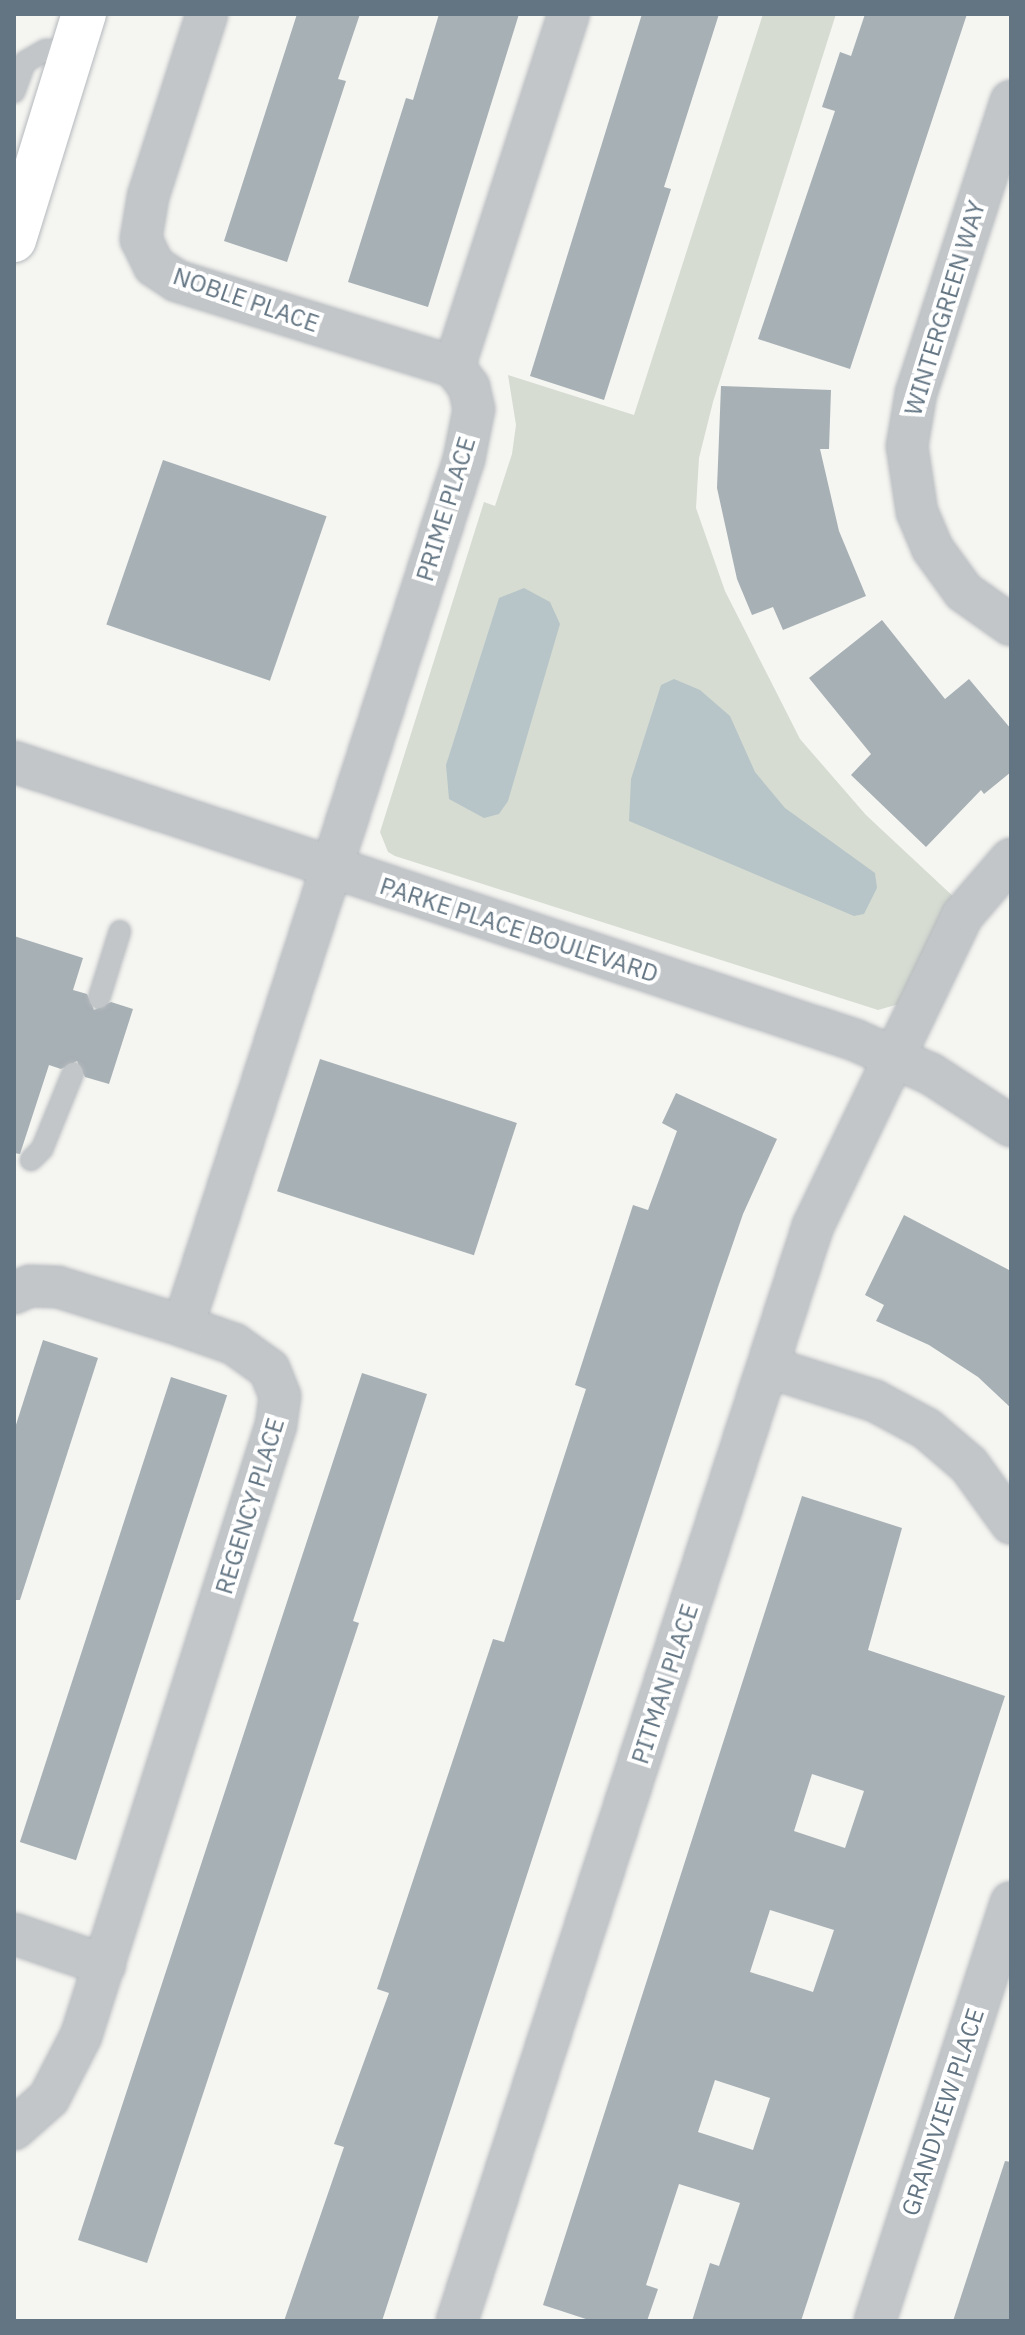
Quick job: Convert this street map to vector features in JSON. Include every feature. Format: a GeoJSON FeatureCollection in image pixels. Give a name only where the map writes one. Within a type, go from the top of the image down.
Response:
{"type":"FeatureCollection","features":[{"type":"Feature","properties":{"kind":"main road"},"geometry":{"type":"LineString","coordinates":[[18,212],[78,32]]}},
{"type":"Feature","properties":{"kind":"street","name":"NOBLE PLACE"},"geometry":{"type":"LineString","coordinates":[[207,14],[148,197],[141,239],[154,266],[177,281],[454,367]]}},
{"type":"Feature","properties":{"kind":"street"},"geometry":{"type":"LineString","coordinates":[[454,367],[569,14]]}},
{"type":"Feature","properties":{"kind":"street","name":"WINTERGREEN WAY"},"geometry":{"type":"LineString","coordinates":[[1011,101],[916,393],[907,446],[917,512],[932,548],[964,592],[1011,625]]}},
{"type":"Feature","properties":{"kind":"street","name":"PRIME PLACE"},"geometry":{"type":"LineString","coordinates":[[332,869],[470,434],[471,398],[454,367]]}},
{"type":"Feature","properties":{"kind":"street","name":"PARKE PLACE BOULEVARD"},"geometry":{"type":"LineString","coordinates":[[14,762],[896,1057],[1011,1126]]}},
{"type":"Feature","properties":{"kind":"street","name":"PITMAN PLACE"},"geometry":{"type":"LineString","coordinates":[[457,2321],[813,1226],[962,916],[1011,859]]}},
{"type":"Feature","properties":{"kind":"street"},"geometry":{"type":"LineString","coordinates":[[183,1326],[332,869]]}},
{"type":"Feature","properties":{"kind":"street","name":"REGENCY PLACE"},"geometry":{"type":"LineString","coordinates":[[14,1293],[30,1286],[58,1287],[234,1344],[259,1360],[276,1382],[279,1411],[105,1965],[60,2083],[14,2129]]}},
{"type":"Feature","properties":{"kind":"street"},"geometry":{"type":"LineString","coordinates":[[768,1367],[875,1401],[927,1429],[969,1465],[1011,1523]]}},
{"type":"Feature","properties":{"kind":"street","name":"GRANDVIEW PLACE"},"geometry":{"type":"LineString","coordinates":[[875,2321],[1011,1903]]}},
{"type":"Feature","properties":{"kind":"street"},"geometry":{"type":"LineString","coordinates":[[14,1934],[105,1965]]}},
{"type":"Feature","properties":{"kind":"lane"},"geometry":{"type":"LineString","coordinates":[[14,92],[25,62],[78,32]]}},
{"type":"Feature","properties":{"kind":"lane"},"geometry":{"type":"LineString","coordinates":[[99,998],[120,931]]}},
{"type":"Feature","properties":{"kind":"lane"},"geometry":{"type":"LineString","coordinates":[[31,1160],[42,1149],[73,1073]]}},
{"type":"Feature","properties":{"kind":"shaded area"},"geometry":{"type":"Polygon","coordinates":[[[763,14],[836,14],[713,402],[699,458],[696,508],[725,591],[800,739],[866,815],[957,900],[899,1004],[878,1010],[395,856],[388,852],[380,832],[484,502],[495,506],[512,454],[516,425],[508,375],[634,415],[763,14]]]}},
{"type":"Feature","properties":{"kind":"shaded area"},"geometry":{"type":"Polygon","coordinates":[[[524,588],[550,602],[560,624],[508,801],[499,814],[484,818],[449,799],[446,765],[499,598],[524,588]]]}},
{"type":"Feature","properties":{"kind":"shaded area"},"geometry":{"type":"Polygon","coordinates":[[[674,679],[700,690],[730,716],[755,772],[785,808],[875,873],[877,888],[864,914],[854,916],[629,821],[631,779],[661,685],[674,679]]]}},
{"type":"Feature","properties":{"kind":"building"},"geometry":{"type":"Polygon","coordinates":[[[297,14],[360,14],[338,79],[346,81],[287,262],[224,241],[297,14]]]}},
{"type":"Feature","properties":{"kind":"building"},"geometry":{"type":"Polygon","coordinates":[[[439,14],[519,14],[428,307],[348,282],[406,98],[413,100],[439,14]]]}},
{"type":"Feature","properties":{"kind":"building"},"geometry":{"type":"Polygon","coordinates":[[[642,14],[719,14],[664,187],[671,189],[604,400],[530,376],[642,14]]]}},
{"type":"Feature","properties":{"kind":"building"},"geometry":{"type":"Polygon","coordinates":[[[865,14],[967,14],[850,369],[758,339],[835,111],[822,107],[840,52],[851,56],[865,14]]]}},
{"type":"Feature","properties":{"kind":"building"},"geometry":{"type":"Polygon","coordinates":[[[721,386],[831,390],[829,449],[820,449],[839,531],[866,596],[783,630],[773,607],[752,615],[737,579],[717,488],[721,386]]]}},
{"type":"Feature","properties":{"kind":"building"},"geometry":{"type":"Polygon","coordinates":[[[163,460],[327,516],[270,681],[106,625],[163,460]]]}},
{"type":"Feature","properties":{"kind":"building"},"geometry":{"type":"Polygon","coordinates":[[[882,620],[945,699],[969,679],[1011,729],[1011,772],[984,794],[981,790],[926,847],[851,775],[871,754],[809,678],[882,620]]]}},
{"type":"Feature","properties":{"kind":"building"},"geometry":{"type":"Polygon","coordinates":[[[14,936],[83,958],[73,990],[87,994],[94,1010],[111,1002],[133,1009],[109,1084],[85,1077],[77,1061],[61,1069],[49,1065],[20,1154],[14,1153],[14,936]]]}},
{"type":"Feature","properties":{"kind":"building"},"geometry":{"type":"Polygon","coordinates":[[[320,1059],[517,1123],[474,1255],[277,1191],[320,1059]]]}},
{"type":"Feature","properties":{"kind":"building"},"geometry":{"type":"Polygon","coordinates":[[[676,1093],[777,1139],[743,1214],[718,1287],[382,2321],[284,2321],[344,2147],[334,2144],[389,1993],[377,1989],[493,1639],[504,1642],[586,1389],[575,1385],[633,1205],[648,1210],[677,1131],[662,1123],[676,1093]]]}},
{"type":"Feature","properties":{"kind":"building"},"geometry":{"type":"Polygon","coordinates":[[[904,1215],[1011,1271],[1011,1408],[978,1377],[929,1345],[876,1321],[884,1305],[865,1295],[904,1215]]]}},
{"type":"Feature","properties":{"kind":"building"},"geometry":{"type":"Polygon","coordinates":[[[43,1340],[98,1358],[20,1600],[14,1600],[14,1431],[43,1340]]]}},
{"type":"Feature","properties":{"kind":"building"},"geometry":{"type":"Polygon","coordinates":[[[362,1373],[427,1394],[353,1621],[359,1623],[147,2263],[78,2240],[362,1373]]]}},
{"type":"Feature","properties":{"kind":"building"},"geometry":{"type":"Polygon","coordinates":[[[171,1377],[227,1395],[76,1860],[20,1842],[171,1377]]]}},
{"type":"Feature","properties":{"kind":"building"},"geometry":{"type":"Polygon","coordinates":[[[802,1496],[902,1528],[868,1650],[1005,1696],[801,2321],[692,2321],[710,2263],[719,2266],[740,2203],[679,2184],[646,2285],[658,2289],[647,2321],[592,2321],[543,2305],[802,1496]],[[812,1774],[794,1831],[845,1848],[864,1791],[812,1774]],[[770,1910],[750,1972],[813,1992],[834,1930],[770,1910]],[[715,2080],[698,2132],[753,2150],[770,2098],[715,2080]]]}},
{"type":"Feature","properties":{"kind":"building"},"geometry":{"type":"Polygon","coordinates":[[[1005,2161],[1011,2162],[1011,2321],[953,2321],[1005,2161]]]}}]}
